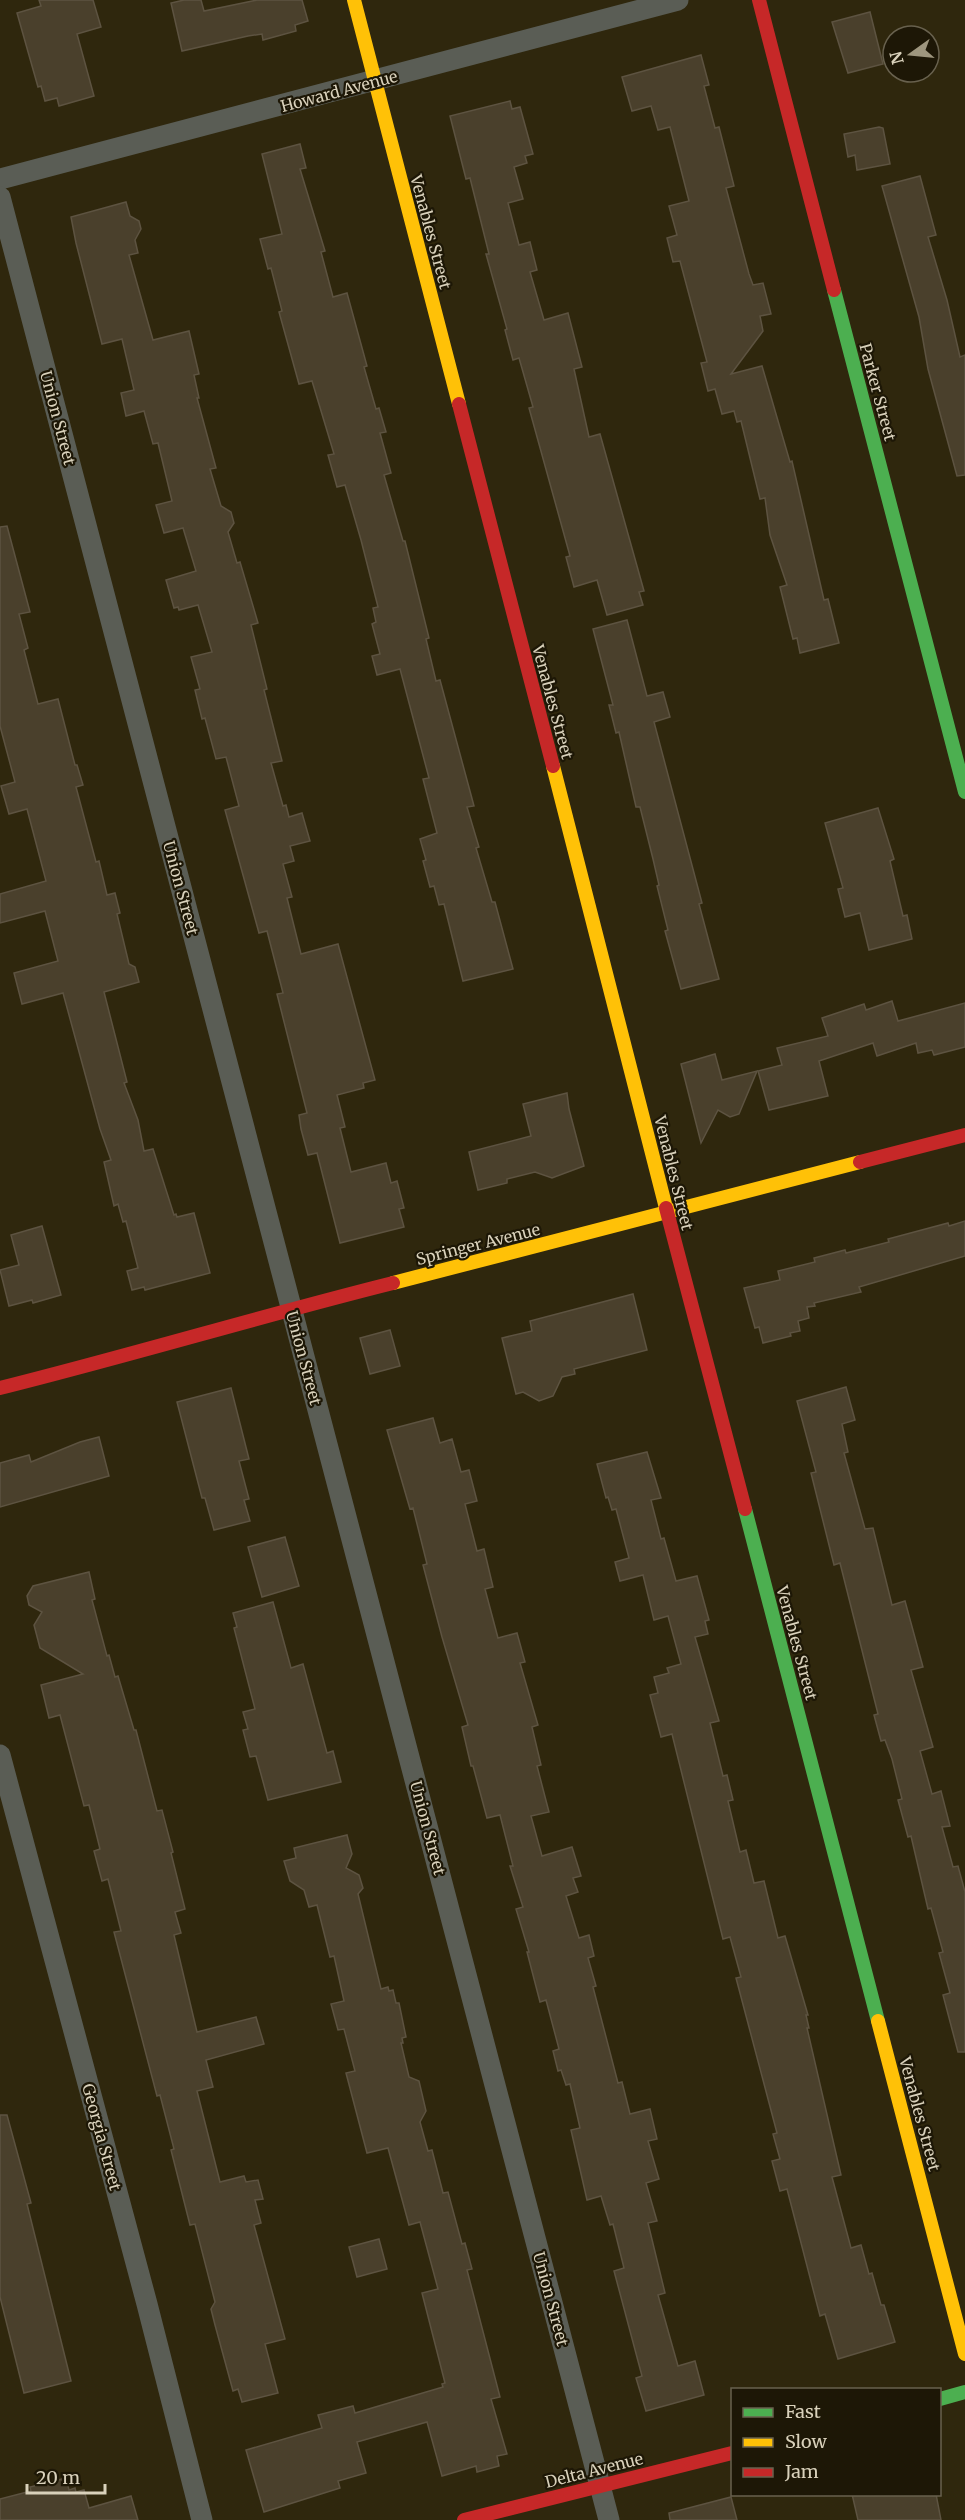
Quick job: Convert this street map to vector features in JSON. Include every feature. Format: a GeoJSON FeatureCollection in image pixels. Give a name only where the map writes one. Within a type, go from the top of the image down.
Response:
{"type":"FeatureCollection","features":[{"type":"Feature","properties":{"kind":"street","name":"Venables Street"},"geometry":{"type":"LineString","coordinates":[[354,0],[619,1020],[666,1212],[965,2354]]}},
{"type":"Feature","properties":{"kind":"street","name":"Howard Avenue"},"geometry":{"type":"LineString","coordinates":[[0,179],[678,0]]}},
{"type":"Feature","properties":{"kind":"street","name":"Parker Street"},"geometry":{"type":"LineString","coordinates":[[759,0],[965,792]]}},
{"type":"Feature","properties":{"kind":"street","name":"Union Street"},"geometry":{"type":"LineString","coordinates":[[0,197],[609,2520]]}},
{"type":"Feature","properties":{"kind":"street","name":"Springer Avenue"},"geometry":{"type":"LineString","coordinates":[[0,1388],[291,1309],[965,1135]]}},
{"type":"Feature","properties":{"kind":"street","name":"Georgia Street"},"geometry":{"type":"LineString","coordinates":[[0,1755],[147,2304],[202,2520]]}},
{"type":"Feature","properties":{"kind":"street"},"geometry":{"type":"LineString","coordinates":[[941,2398],[965,2392]]}},
{"type":"Feature","properties":{"kind":"street","name":"Delta Avenue"},"geometry":{"type":"LineString","coordinates":[[464,2520],[731,2453]]}},
{"type":"Feature","properties":{"kind":"building"},"geometry":{"type":"Polygon","coordinates":[[[39,0],[93,0],[101,27],[77,34],[94,96],[59,106],[57,98],[45,101],[41,86],[38,87],[17,13],[41,6],[39,0]]]}},
{"type":"Feature","properties":{"kind":"building"},"geometry":{"type":"Polygon","coordinates":[[[201,0],[204,11],[257,0],[302,0],[308,21],[295,25],[296,31],[263,40],[262,34],[182,51],[171,3],[201,0]]]}},
{"type":"Feature","properties":{"kind":"building"},"geometry":{"type":"Polygon","coordinates":[[[870,12],[881,65],[848,73],[832,22],[870,12]]]}},
{"type":"Feature","properties":{"kind":"building"},"geometry":{"type":"Polygon","coordinates":[[[701,55],[709,85],[704,86],[715,128],[719,127],[734,186],[726,188],[749,274],[753,285],[763,283],[771,314],[760,316],[763,331],[731,374],[762,366],[790,462],[792,461],[824,600],[828,599],[839,643],[800,653],[797,638],[793,639],[780,587],[787,585],[770,535],[765,498],[760,499],[741,421],[737,422],[734,411],[722,414],[715,389],[708,391],[701,363],[707,362],[680,261],[673,262],[667,238],[677,235],[669,206],[689,201],[670,127],[658,130],[651,106],[632,111],[622,77],[701,55]]]}},
{"type":"Feature","properties":{"kind":"building"},"geometry":{"type":"Polygon","coordinates":[[[510,101],[512,109],[520,107],[533,154],[525,156],[527,163],[514,167],[523,199],[508,203],[519,245],[530,242],[537,270],[530,272],[544,320],[568,313],[582,367],[574,369],[589,437],[600,434],[644,591],[639,592],[643,605],[607,615],[597,580],[574,587],[566,557],[570,556],[529,408],[533,407],[519,358],[513,360],[505,330],[507,329],[486,254],[489,254],[470,178],[466,179],[450,116],[510,101]]]}},
{"type":"Feature","properties":{"kind":"building"},"geometry":{"type":"Polygon","coordinates":[[[883,128],[890,164],[857,170],[855,155],[848,157],[844,134],[883,128]]]}},
{"type":"Feature","properties":{"kind":"building"},"geometry":{"type":"Polygon","coordinates":[[[300,144],[306,168],[300,169],[325,251],[321,252],[333,297],[347,293],[367,366],[364,367],[376,409],[379,408],[386,432],[380,433],[391,473],[384,475],[403,541],[405,541],[429,638],[426,639],[436,681],[440,680],[474,806],[467,807],[479,847],[476,848],[492,902],[495,902],[513,969],[463,981],[444,904],[439,905],[434,886],[430,887],[423,861],[426,860],[420,839],[437,833],[423,779],[429,778],[400,669],[377,675],[372,656],[380,654],[372,624],[376,622],[373,608],[378,607],[361,540],[345,485],[337,487],[328,455],[334,454],[312,381],[299,384],[279,312],[282,311],[271,268],[268,269],[260,239],[282,234],[262,154],[300,144]]]}},
{"type":"Feature","properties":{"kind":"building"},"geometry":{"type":"Polygon","coordinates":[[[920,176],[936,235],[928,237],[947,300],[960,357],[965,355],[965,475],[957,476],[928,369],[919,317],[882,186],[920,176]]]}},
{"type":"Feature","properties":{"kind":"building"},"geometry":{"type":"Polygon","coordinates":[[[126,202],[130,216],[139,221],[141,229],[135,240],[138,253],[129,255],[153,340],[189,331],[199,374],[194,375],[199,398],[197,398],[216,468],[210,469],[221,506],[231,512],[234,523],[228,532],[237,563],[240,562],[258,623],[251,625],[282,761],[271,763],[283,806],[286,805],[289,817],[302,813],[310,841],[290,846],[294,861],[283,864],[292,897],[287,898],[301,954],[338,944],[375,1080],[363,1083],[364,1088],[337,1095],[345,1127],[340,1128],[351,1172],[386,1163],[391,1183],[397,1181],[404,1208],[399,1209],[404,1227],[340,1243],[317,1153],[308,1155],[301,1129],[299,1115],[307,1113],[277,994],[283,993],[267,931],[259,933],[225,810],[239,806],[226,757],[216,759],[195,690],[200,689],[191,657],[212,652],[198,605],[179,610],[178,607],[174,608],[166,580],[196,571],[183,528],[164,533],[156,505],[172,501],[158,443],[153,444],[144,411],[126,416],[121,393],[134,390],[122,339],[102,344],[76,243],[71,217],[126,202]]]}},
{"type":"Feature","properties":{"kind":"building"},"geometry":{"type":"Polygon","coordinates":[[[7,526],[30,612],[19,614],[28,648],[24,650],[38,704],[58,699],[75,765],[77,765],[83,785],[76,787],[96,862],[99,861],[107,895],[115,893],[120,913],[117,914],[129,964],[135,967],[139,982],[104,992],[127,1082],[124,1083],[138,1120],[144,1151],[153,1149],[174,1215],[176,1214],[177,1217],[194,1213],[210,1273],[145,1290],[144,1287],[132,1290],[127,1271],[138,1268],[126,1221],[123,1222],[118,1204],[114,1206],[104,1162],[111,1160],[100,1129],[63,993],[22,1004],[14,973],[58,961],[45,911],[0,923],[0,894],[46,881],[27,809],[9,814],[1,786],[15,782],[0,726],[0,527],[7,526]]]}},
{"type":"Feature","properties":{"kind":"building"},"geometry":{"type":"Polygon","coordinates":[[[627,620],[647,696],[663,692],[670,717],[654,722],[702,903],[699,904],[719,979],[681,989],[665,931],[668,930],[653,859],[640,807],[636,807],[619,732],[616,733],[609,705],[613,705],[593,629],[627,620]]]}},
{"type":"Feature","properties":{"kind":"building"},"geometry":{"type":"Polygon","coordinates":[[[878,808],[894,859],[890,861],[903,916],[907,915],[912,939],[869,950],[860,913],[845,917],[838,889],[843,888],[825,823],[878,808]]]}},
{"type":"Feature","properties":{"kind":"building"},"geometry":{"type":"Polygon","coordinates":[[[892,1001],[898,1021],[965,1003],[965,1047],[934,1055],[932,1050],[918,1053],[916,1043],[877,1056],[873,1043],[819,1061],[828,1096],[769,1110],[758,1071],[782,1065],[777,1048],[828,1036],[822,1018],[864,1004],[866,1010],[892,1001]]]}},
{"type":"Feature","properties":{"kind":"building"},"geometry":{"type":"Polygon","coordinates":[[[715,1054],[722,1080],[757,1071],[739,1114],[730,1117],[718,1110],[701,1143],[681,1064],[715,1054]]]}},
{"type":"Feature","properties":{"kind":"building"},"geometry":{"type":"Polygon","coordinates":[[[567,1093],[584,1166],[552,1178],[535,1172],[507,1179],[507,1183],[478,1190],[469,1152],[531,1136],[523,1104],[567,1093]]]}},
{"type":"Feature","properties":{"kind":"building"},"geometry":{"type":"Polygon","coordinates":[[[965,1221],[965,1256],[859,1287],[861,1292],[814,1303],[815,1306],[807,1307],[809,1318],[798,1321],[800,1331],[790,1333],[791,1336],[763,1343],[759,1327],[755,1328],[744,1288],[780,1280],[778,1271],[815,1262],[814,1258],[845,1250],[846,1253],[889,1242],[888,1239],[948,1223],[949,1226],[965,1221]]]}},
{"type":"Feature","properties":{"kind":"building"},"geometry":{"type":"Polygon","coordinates":[[[42,1226],[61,1295],[33,1303],[32,1300],[9,1306],[0,1270],[19,1265],[11,1235],[42,1226]]]}},
{"type":"Feature","properties":{"kind":"building"},"geometry":{"type":"Polygon","coordinates":[[[633,1294],[647,1350],[574,1369],[575,1374],[562,1377],[553,1396],[539,1401],[523,1392],[516,1394],[502,1338],[532,1331],[530,1321],[633,1294]]]}},
{"type":"Feature","properties":{"kind":"building"},"geometry":{"type":"Polygon","coordinates":[[[390,1330],[400,1366],[370,1374],[360,1338],[390,1330]]]}},
{"type":"Feature","properties":{"kind":"building"},"geometry":{"type":"Polygon","coordinates":[[[846,1387],[855,1420],[842,1424],[848,1452],[844,1453],[865,1529],[873,1528],[892,1605],[905,1601],[923,1667],[911,1670],[933,1747],[920,1751],[932,1794],[941,1791],[950,1826],[942,1827],[953,1867],[958,1866],[965,1892],[965,2052],[958,2052],[943,1995],[950,1993],[939,1953],[943,1952],[931,1908],[928,1909],[911,1836],[908,1837],[898,1800],[902,1799],[892,1759],[885,1740],[881,1741],[874,1715],[878,1714],[840,1563],[834,1565],[811,1473],[816,1472],[797,1401],[846,1387]]]}},
{"type":"Feature","properties":{"kind":"building"},"geometry":{"type":"Polygon","coordinates":[[[231,1388],[249,1459],[239,1461],[249,1499],[244,1500],[250,1521],[214,1530],[205,1498],[202,1498],[177,1402],[231,1388]]]}},
{"type":"Feature","properties":{"kind":"building"},"geometry":{"type":"Polygon","coordinates":[[[433,1418],[440,1443],[452,1439],[461,1472],[469,1470],[477,1501],[465,1504],[477,1551],[484,1549],[493,1587],[485,1589],[498,1638],[517,1633],[525,1662],[520,1663],[538,1725],[532,1727],[541,1765],[537,1766],[549,1812],[531,1816],[542,1856],[572,1847],[581,1876],[573,1878],[578,1892],[566,1896],[579,1938],[589,1935],[594,1956],[588,1958],[596,1986],[593,1987],[618,2083],[622,2082],[630,2114],[650,2109],[657,2139],[648,2141],[659,2179],[646,2183],[657,2221],[648,2223],[665,2293],[658,2295],[678,2366],[695,2361],[704,2395],[646,2411],[636,2378],[642,2376],[614,2271],[624,2268],[613,2224],[610,2225],[601,2196],[587,2200],[571,2130],[580,2128],[570,2084],[566,2085],[561,2070],[558,2071],[553,2051],[559,2049],[546,2000],[540,2002],[527,1952],[529,1952],[516,1909],[523,1907],[510,1866],[513,1866],[500,1815],[487,1818],[473,1766],[471,1766],[462,1727],[468,1725],[423,1565],[427,1564],[413,1508],[410,1509],[387,1430],[433,1418]]]}},
{"type":"Feature","properties":{"kind":"building"},"geometry":{"type":"Polygon","coordinates":[[[99,1437],[109,1476],[0,1507],[0,1463],[29,1455],[31,1462],[80,1442],[99,1437]]]}},
{"type":"Feature","properties":{"kind":"building"},"geometry":{"type":"Polygon","coordinates":[[[647,1452],[661,1498],[651,1500],[661,1539],[664,1538],[676,1581],[697,1576],[709,1620],[705,1621],[708,1634],[695,1637],[719,1721],[710,1723],[723,1776],[727,1775],[733,1800],[728,1801],[740,1852],[746,1850],[754,1883],[764,1881],[778,1938],[785,1936],[808,2015],[806,2015],[809,2028],[807,2028],[841,2175],[832,2177],[851,2248],[861,2245],[869,2274],[872,2273],[895,2342],[838,2359],[825,2314],[820,2316],[787,2189],[780,2191],[772,2161],[780,2159],[773,2134],[777,2133],[736,1978],[741,1977],[730,1937],[723,1939],[672,1734],[661,1737],[650,1695],[658,1693],[654,1677],[669,1673],[667,1668],[681,1664],[668,1616],[654,1620],[643,1575],[620,1581],[615,1562],[629,1558],[616,1509],[612,1510],[608,1497],[606,1498],[597,1464],[647,1452]]]}},
{"type":"Feature","properties":{"kind":"building"},"geometry":{"type":"Polygon","coordinates":[[[285,1537],[299,1586],[262,1597],[248,1547],[285,1537]]]}},
{"type":"Feature","properties":{"kind":"building"},"geometry":{"type":"Polygon","coordinates":[[[89,1572],[95,1599],[92,1600],[107,1656],[109,1655],[115,1677],[118,1676],[134,1730],[136,1730],[157,1811],[162,1810],[173,1852],[171,1853],[185,1909],[175,1912],[181,1933],[174,1935],[197,2032],[256,2017],[264,2044],[206,2060],[213,2087],[197,2091],[220,2182],[244,2176],[246,2182],[258,2180],[263,2199],[255,2200],[261,2223],[254,2225],[285,2339],[265,2344],[278,2393],[242,2402],[238,2389],[233,2391],[215,2325],[211,2309],[215,2302],[195,2224],[190,2225],[160,2095],[157,2096],[114,1932],[121,1931],[108,1879],[102,1881],[94,1851],[100,1849],[89,1805],[84,1806],[60,1715],[49,1718],[41,1685],[83,1674],[40,1648],[34,1625],[42,1612],[29,1605],[27,1596],[33,1586],[89,1572]]]}},
{"type":"Feature","properties":{"kind":"building"},"geometry":{"type":"Polygon","coordinates":[[[273,1602],[291,1668],[303,1664],[327,1753],[333,1751],[341,1782],[268,1800],[256,1756],[250,1757],[243,1730],[248,1729],[243,1712],[255,1709],[234,1628],[237,1627],[233,1613],[273,1602]]]}},
{"type":"Feature","properties":{"kind":"building"},"geometry":{"type":"Polygon","coordinates":[[[347,1835],[352,1854],[346,1868],[359,1875],[363,1888],[358,1894],[381,1989],[388,1987],[389,1991],[393,1990],[396,2003],[399,2003],[406,2037],[402,2038],[403,2043],[401,2043],[409,2077],[419,2081],[426,2111],[420,2122],[428,2151],[432,2150],[443,2193],[448,2192],[462,2244],[465,2243],[472,2269],[467,2270],[500,2397],[491,2399],[507,2454],[497,2456],[499,2466],[477,2472],[476,2466],[442,2476],[427,2422],[357,2442],[366,2473],[338,2481],[340,2488],[264,2512],[246,2450],[322,2428],[318,2415],[353,2406],[355,2413],[443,2387],[442,2384],[445,2383],[422,2293],[438,2289],[420,2222],[409,2225],[388,2148],[367,2153],[346,2073],[355,2071],[344,2029],[338,2030],[331,2004],[344,2001],[334,1956],[330,1957],[317,1905],[309,1907],[304,1890],[290,1881],[284,1861],[296,1858],[294,1848],[347,1835]]]}},
{"type":"Feature","properties":{"kind":"building"},"geometry":{"type":"Polygon","coordinates":[[[0,2115],[7,2115],[31,2203],[27,2204],[71,2381],[24,2393],[0,2297],[0,2115]]]}},
{"type":"Feature","properties":{"kind":"building"},"geometry":{"type":"Polygon","coordinates":[[[379,2239],[387,2269],[357,2277],[349,2247],[379,2239]]]}},
{"type":"Feature","properties":{"kind":"building"},"geometry":{"type":"Polygon","coordinates":[[[66,2478],[69,2490],[75,2488],[76,2492],[84,2490],[89,2508],[131,2496],[138,2520],[0,2520],[0,2499],[31,2491],[30,2487],[66,2478]]]}},
{"type":"Feature","properties":{"kind":"building"},"geometry":{"type":"Polygon","coordinates":[[[852,2496],[936,2496],[941,2520],[858,2520],[852,2496]]]}},
{"type":"Feature","properties":{"kind":"building"},"geometry":{"type":"Polygon","coordinates":[[[731,2497],[737,2520],[670,2520],[669,2513],[731,2497]]]}},
{"type":"Feature","properties":{"kind":"traffic: fast"},"geometry":{"type":"LineString","coordinates":[[834,290],[965,792]]}},
{"type":"Feature","properties":{"kind":"traffic: fast"},"geometry":{"type":"LineString","coordinates":[[745,1509],[878,2021]]}},
{"type":"Feature","properties":{"kind":"traffic: fast"},"geometry":{"type":"LineString","coordinates":[[941,2399],[965,2392]]}},
{"type":"Feature","properties":{"kind":"traffic: slow"},"geometry":{"type":"LineString","coordinates":[[354,0],[459,404]]}},
{"type":"Feature","properties":{"kind":"traffic: slow"},"geometry":{"type":"LineString","coordinates":[[553,766],[666,1208]]}},
{"type":"Feature","properties":{"kind":"traffic: slow"},"geometry":{"type":"LineString","coordinates":[[393,1283],[860,1162]]}},
{"type":"Feature","properties":{"kind":"traffic: slow"},"geometry":{"type":"LineString","coordinates":[[878,2021],[965,2354]]}},
{"type":"Feature","properties":{"kind":"traffic: jam"},"geometry":{"type":"LineString","coordinates":[[759,0],[834,290]]}},
{"type":"Feature","properties":{"kind":"traffic: jam"},"geometry":{"type":"LineString","coordinates":[[459,404],[553,766]]}},
{"type":"Feature","properties":{"kind":"traffic: jam"},"geometry":{"type":"LineString","coordinates":[[860,1162],[965,1135]]}},
{"type":"Feature","properties":{"kind":"traffic: jam"},"geometry":{"type":"LineString","coordinates":[[666,1208],[745,1509]]}},
{"type":"Feature","properties":{"kind":"traffic: jam"},"geometry":{"type":"LineString","coordinates":[[0,1388],[393,1283]]}},
{"type":"Feature","properties":{"kind":"traffic: jam"},"geometry":{"type":"LineString","coordinates":[[464,2520],[731,2453]]}}]}
